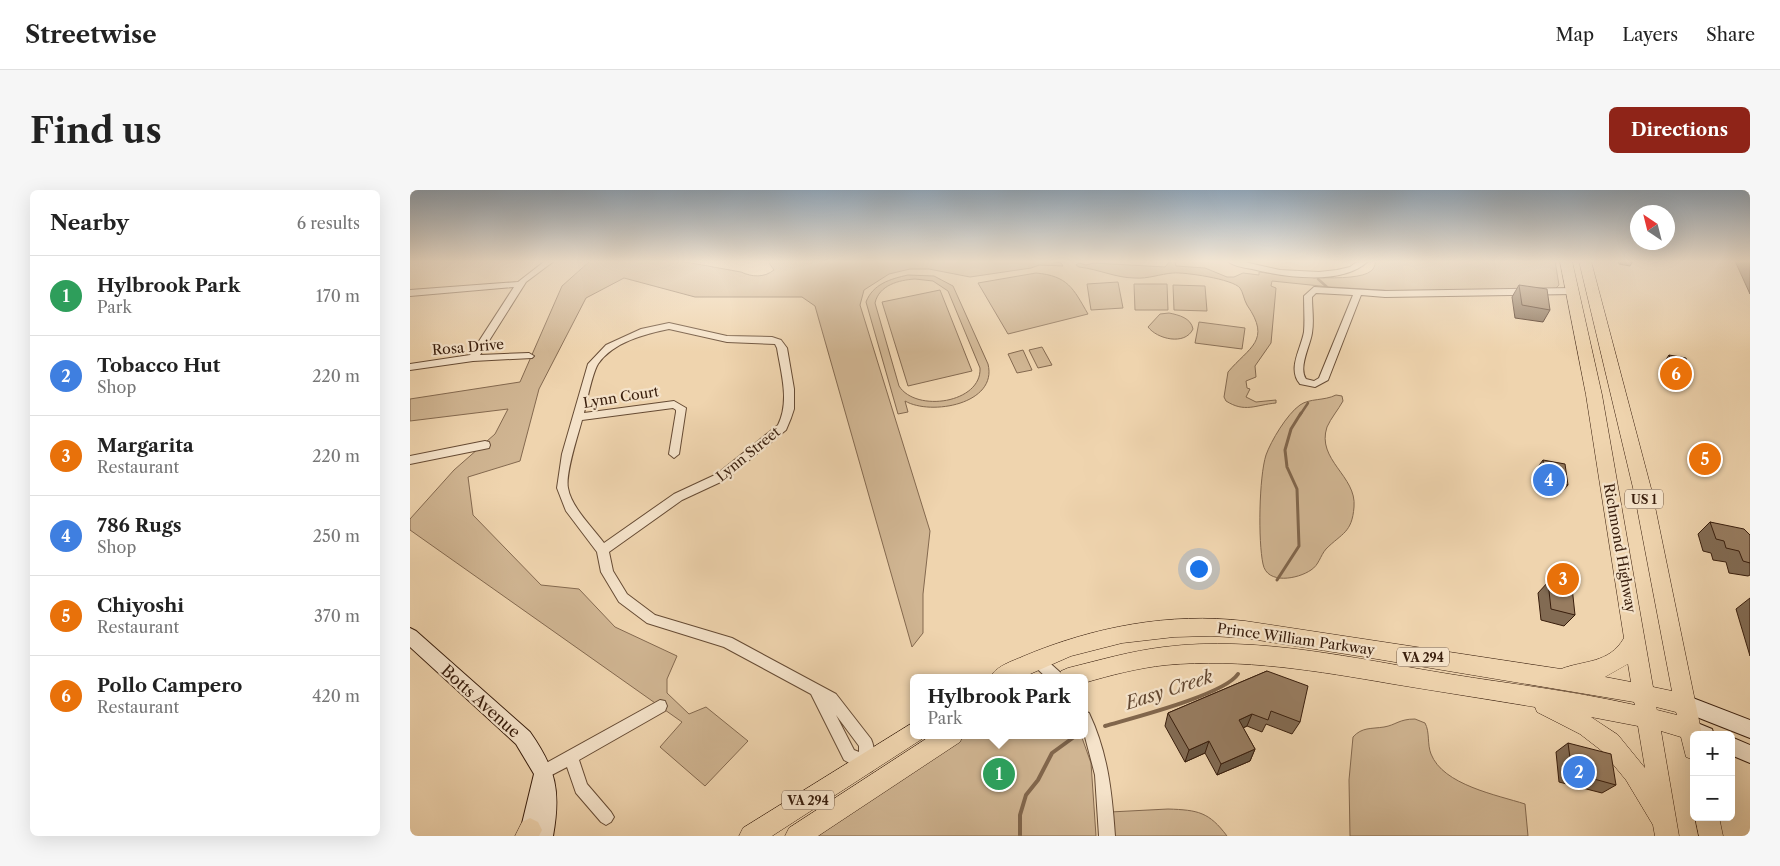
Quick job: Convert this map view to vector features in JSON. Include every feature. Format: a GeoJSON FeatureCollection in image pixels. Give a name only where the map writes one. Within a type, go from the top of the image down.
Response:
{"type":"FeatureCollection","features":[{"type":"Feature","properties":{"kind":"main road","name":"US 1"},"geometry":{"type":"LineString","coordinates":[[1593,291],[1643,492],[1685,704],[1694,731]]}},
{"type":"Feature","properties":{"kind":"main road","name":"Richmond Highway"},"geometry":{"type":"LineString","coordinates":[[1573,292],[1594,396],[1666,831]]}},
{"type":"Feature","properties":{"kind":"main road","name":"Prince William Parkway"},"geometry":{"type":"LineString","coordinates":[[1008,674],[1037,660],[1076,646],[1126,634],[1162,629],[1218,627],[1556,678],[1644,694],[1685,704]]}},
{"type":"Feature","properties":{"kind":"main road"},"geometry":{"type":"LineString","coordinates":[[1218,627],[1220,652]]}},
{"type":"Feature","properties":{"kind":"main road"},"geometry":{"type":"LineString","coordinates":[[1556,678],[1594,672],[1613,665],[1626,654],[1635,638]]}},
{"type":"Feature","properties":{"kind":"main road","name":"Prince William Parkway"},"geometry":{"type":"LineString","coordinates":[[1082,674],[1127,661],[1166,655],[1220,652],[1320,662],[1648,717],[1690,735]]}},
{"type":"Feature","properties":{"kind":"main road"},"geometry":{"type":"LineString","coordinates":[[1522,695],[1590,728],[1607,740],[1631,768],[1666,831]]}},
{"type":"Feature","properties":{"kind":"main road","name":"VA 294"},"geometry":{"type":"LineString","coordinates":[[750,836],[910,735]]}},
{"type":"Feature","properties":{"kind":"main road","name":"VA 294"},"geometry":{"type":"LineString","coordinates":[[797,836],[946,739]]}},
{"type":"Feature","properties":{"kind":"main road"},"geometry":{"type":"LineString","coordinates":[[1708,821],[1711,836]]}},
{"type":"Feature","properties":{"kind":"street"},"geometry":{"type":"LineString","coordinates":[[410,293],[433,291]]}},
{"type":"Feature","properties":{"kind":"street"},"geometry":{"type":"LineString","coordinates":[[473,358],[515,291]]}},
{"type":"Feature","properties":{"kind":"street"},"geometry":{"type":"LineString","coordinates":[[1317,291],[1308,294],[1308,332],[1300,368],[1300,379],[1310,384],[1323,380],[1358,293]]}},
{"type":"Feature","properties":{"kind":"street"},"geometry":{"type":"LineString","coordinates":[[1335,291],[1358,293],[1573,292]]}},
{"type":"Feature","properties":{"kind":"street","name":"Lynn Street"},"geometry":{"type":"LineString","coordinates":[[603,550],[678,497],[721,477],[782,427],[787,420],[791,406],[782,348],[772,340],[727,339],[669,326],[644,331],[618,341],[597,358],[593,364],[567,454],[562,488],[572,511],[603,550],[607,572],[613,586],[636,609],[651,619],[727,642],[816,691],[849,755],[866,763]]}},
{"type":"Feature","properties":{"kind":"street","name":"Rosa Drive"},"geometry":{"type":"LineString","coordinates":[[410,367],[473,358],[529,356]]}},
{"type":"Feature","properties":{"kind":"street","name":"Lynn Court"},"geometry":{"type":"LineString","coordinates":[[577,417],[674,404],[681,408],[674,454]]}},
{"type":"Feature","properties":{"kind":"street"},"geometry":{"type":"LineString","coordinates":[[410,460],[485,445]]}},
{"type":"Feature","properties":{"kind":"street","name":"Botts Avenue"},"geometry":{"type":"LineString","coordinates":[[410,636],[523,738],[544,772]]}},
{"type":"Feature","properties":{"kind":"street"},"geometry":{"type":"LineString","coordinates":[[1037,660],[1053,674]]}},
{"type":"Feature","properties":{"kind":"street"},"geometry":{"type":"LineString","coordinates":[[1685,704],[1750,730]]}},
{"type":"Feature","properties":{"kind":"street"},"geometry":{"type":"LineString","coordinates":[[532,835],[544,772],[660,706]]}},
{"type":"Feature","properties":{"kind":"street"},"geometry":{"type":"LineString","coordinates":[[1088,727],[1098,748],[1101,762],[1107,836]]}},
{"type":"Feature","properties":{"kind":"street"},"geometry":{"type":"LineString","coordinates":[[1735,748],[1750,754]]}},
{"type":"Feature","properties":{"kind":"street"},"geometry":{"type":"LineString","coordinates":[[571,757],[581,788],[606,817]]}},
{"type":"Feature","properties":{"kind":"street"},"geometry":{"type":"LineString","coordinates":[[866,763],[876,785]]}},
{"type":"Feature","properties":{"kind":"shaded area"},"geometry":{"type":"Polygon","coordinates":[[[560,291],[599,291],[586,298],[539,389],[520,461],[468,477],[473,515],[541,585],[579,589],[615,627],[677,656],[667,679],[667,693],[689,714],[706,707],[748,741],[705,786],[660,747],[682,722],[410,530],[410,519],[454,470],[495,434],[508,409],[410,421],[410,399],[520,382],[560,291]]]}},
{"type":"Feature","properties":{"kind":"shaded area"},"geometry":{"type":"Polygon","coordinates":[[[673,291],[864,291],[860,305],[930,531],[923,594],[923,633],[912,647],[815,306],[802,297],[695,297],[673,291]]]}},
{"type":"Feature","properties":{"kind":"shaded area"},"geometry":{"type":"Polygon","coordinates":[[[873,291],[882,291],[875,303],[899,386],[907,394],[919,400],[933,401],[947,400],[960,396],[971,389],[978,380],[980,368],[948,291],[955,291],[988,364],[988,378],[983,389],[973,397],[960,403],[945,406],[930,407],[905,401],[908,412],[898,414],[866,302],[873,291]]]}},
{"type":"Feature","properties":{"kind":"shaded area"},"geometry":{"type":"Polygon","coordinates":[[[940,291],[972,371],[908,386],[882,302],[940,291]]]}},
{"type":"Feature","properties":{"kind":"shaded area"},"geometry":{"type":"Polygon","coordinates":[[[983,291],[1074,291],[1088,314],[1008,334],[983,291]]]}},
{"type":"Feature","properties":{"kind":"shaded area"},"geometry":{"type":"Polygon","coordinates":[[[1088,291],[1120,291],[1123,308],[1091,310],[1088,291]]]}},
{"type":"Feature","properties":{"kind":"shaded area"},"geometry":{"type":"Polygon","coordinates":[[[1134,291],[1167,291],[1168,310],[1135,310],[1134,291]]]}},
{"type":"Feature","properties":{"kind":"shaded area"},"geometry":{"type":"Polygon","coordinates":[[[1173,291],[1205,291],[1207,311],[1174,310],[1173,291]]]}},
{"type":"Feature","properties":{"kind":"shaded area"},"geometry":{"type":"Polygon","coordinates":[[[1276,291],[1271,343],[1255,366],[1256,377],[1246,381],[1247,388],[1250,389],[1246,397],[1256,402],[1276,400],[1276,403],[1239,407],[1226,401],[1224,397],[1228,372],[1255,343],[1258,335],[1258,327],[1242,292],[1276,291]]]}},
{"type":"Feature","properties":{"kind":"shaded area"},"geometry":{"type":"Polygon","coordinates":[[[1399,291],[1453,291],[1413,292],[1399,291]]]}},
{"type":"Feature","properties":{"kind":"shaded area"},"geometry":{"type":"Polygon","coordinates":[[[1169,313],[1180,316],[1192,325],[1193,329],[1184,338],[1171,339],[1164,337],[1148,327],[1160,314],[1169,313]]]}},
{"type":"Feature","properties":{"kind":"shaded area"},"geometry":{"type":"Polygon","coordinates":[[[1199,322],[1245,328],[1242,349],[1195,343],[1199,322]]]}},
{"type":"Feature","properties":{"kind":"shaded area"},"geometry":{"type":"Polygon","coordinates":[[[1042,347],[1052,365],[1038,368],[1029,350],[1042,347]]]}},
{"type":"Feature","properties":{"kind":"shaded area"},"geometry":{"type":"Polygon","coordinates":[[[1023,350],[1032,370],[1017,373],[1008,354],[1023,350]]]}},
{"type":"Feature","properties":{"kind":"shaded area"},"geometry":{"type":"Polygon","coordinates":[[[1336,395],[1342,396],[1343,401],[1330,420],[1325,439],[1332,459],[1350,486],[1353,496],[1353,516],[1345,532],[1326,549],[1316,566],[1299,576],[1277,578],[1266,571],[1261,554],[1261,493],[1266,455],[1280,428],[1295,409],[1308,401],[1336,395]]]}},
{"type":"Feature","properties":{"kind":"shaded area"},"geometry":{"type":"Polygon","coordinates":[[[1415,719],[1425,723],[1431,754],[1437,765],[1447,774],[1472,787],[1525,804],[1528,836],[1350,836],[1349,780],[1353,737],[1363,730],[1415,719]]]}},
{"type":"Feature","properties":{"kind":"shaded area"},"geometry":{"type":"Polygon","coordinates":[[[960,739],[1082,739],[1091,763],[1096,836],[813,836],[960,739]]]}},
{"type":"Feature","properties":{"kind":"shaded area"},"geometry":{"type":"Polygon","coordinates":[[[1187,810],[1202,814],[1221,828],[1227,836],[1113,836],[1110,812],[1187,810]]]}},
{"type":"Feature","properties":{"kind":"building"},"geometry":{"type":"Polygon","coordinates":[[[1520,291],[1547,291],[1550,310],[1522,305],[1520,291]]]}},
{"type":"Feature","properties":{"kind":"building"},"geometry":{"type":"Polygon","coordinates":[[[1669,355],[1686,358],[1691,375],[1674,372],[1669,355]]]}},
{"type":"Feature","properties":{"kind":"building"},"geometry":{"type":"Polygon","coordinates":[[[1543,460],[1565,464],[1568,485],[1546,480],[1543,460]]]}},
{"type":"Feature","properties":{"kind":"building"},"geometry":{"type":"Polygon","coordinates":[[[1710,522],[1744,529],[1750,535],[1750,563],[1743,561],[1739,551],[1726,548],[1724,541],[1716,539],[1710,522]]]}},
{"type":"Feature","properties":{"kind":"building"},"geometry":{"type":"Polygon","coordinates":[[[1548,582],[1572,587],[1575,615],[1551,609],[1548,582]]]}},
{"type":"Feature","properties":{"kind":"building"},"geometry":{"type":"Polygon","coordinates":[[[1267,671],[1308,686],[1300,722],[1271,711],[1268,720],[1252,714],[1239,720],[1255,749],[1221,764],[1209,741],[1189,750],[1168,713],[1267,671]]]}},
{"type":"Feature","properties":{"kind":"building"},"geometry":{"type":"Polygon","coordinates":[[[1568,743],[1611,754],[1616,785],[1572,773],[1568,743]]]}},
{"type":"Feature","properties":{"kind":"waterway","name":"Easy Creek"},"geometry":{"type":"LineString","coordinates":[[1300,415],[1308,403]]}},
{"type":"Feature","properties":{"kind":"waterway","name":"Easy Creek"},"geometry":{"type":"LineString","coordinates":[[1277,580],[1299,546],[1297,489],[1287,467],[1285,450],[1291,429],[1301,413]]}},
{"type":"Feature","properties":{"kind":"waterway","name":"Easy Creek"},"geometry":{"type":"LineString","coordinates":[[1105,726],[1197,698],[1229,682],[1238,674]]}},
{"type":"Feature","properties":{"kind":"waterway","name":"Easy Creek"},"geometry":{"type":"LineString","coordinates":[[1020,836],[1020,815],[1026,795],[1038,780],[1052,753],[1071,739]]}},
{"type":"Feature","properties":{"kind":"place","name":"Pollo Campero"},"geometry":{"type":"Point","coordinates":[1676,374]}},
{"type":"Feature","properties":{"kind":"place","name":"Chiyoshi"},"geometry":{"type":"Point","coordinates":[1705,459]}},
{"type":"Feature","properties":{"kind":"place","name":"786 Rugs"},"geometry":{"type":"Point","coordinates":[1549,480]}},
{"type":"Feature","properties":{"kind":"place","name":"Margarita"},"geometry":{"type":"Point","coordinates":[1563,579]}},
{"type":"Feature","properties":{"kind":"place","name":"Tobacco Hut"},"geometry":{"type":"Point","coordinates":[1579,772]}},
{"type":"Feature","properties":{"kind":"place","name":"Hylbrook Park"},"geometry":{"type":"Point","coordinates":[999,774]}}]}
